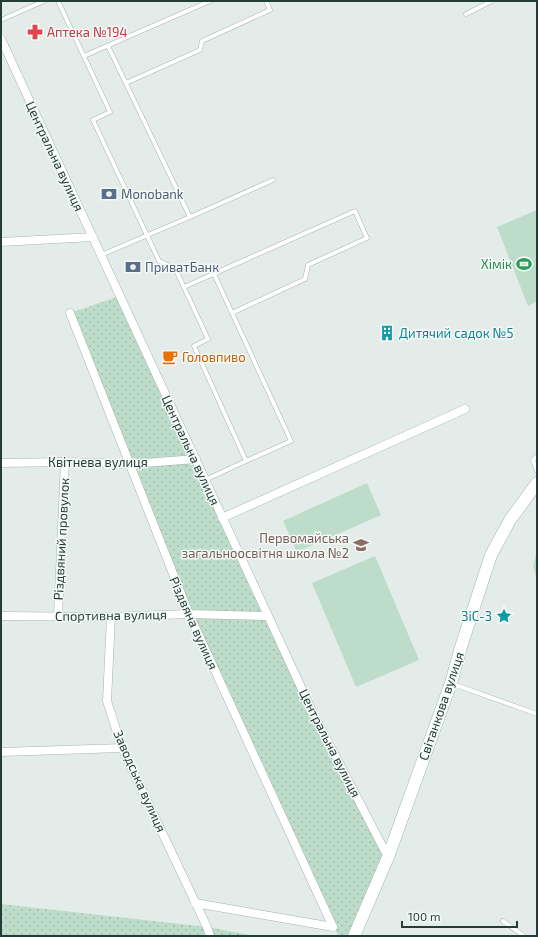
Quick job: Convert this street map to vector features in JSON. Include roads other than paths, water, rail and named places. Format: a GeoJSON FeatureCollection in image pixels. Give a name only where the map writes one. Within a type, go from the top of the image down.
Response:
{"type":"FeatureCollection","features":[{"type":"Feature","properties":{"kind":"street","name":"Центральна вулиця"},"geometry":{"type":"LineString","coordinates":[[1,39],[268,616],[314,713],[388,857]]}},
{"type":"Feature","properties":{"kind":"street"},"geometry":{"type":"LineString","coordinates":[[1,242],[93,237]]}},
{"type":"Feature","properties":{"kind":"street","name":"Різдвяна вулиця"},"geometry":{"type":"LineString","coordinates":[[70,313],[131,464],[189,614],[333,927],[195,903]]}},
{"type":"Feature","properties":{"kind":"street"},"geometry":{"type":"LineString","coordinates":[[222,518],[465,409]]}},
{"type":"Feature","properties":{"kind":"street","name":"Квітнева вулиця"},"geometry":{"type":"LineString","coordinates":[[1,463],[64,462],[131,464],[196,459]]}},
{"type":"Feature","properties":{"kind":"street","name":"Різдвяний провулок"},"geometry":{"type":"LineString","coordinates":[[58,616],[64,462]]}},
{"type":"Feature","properties":{"kind":"street","name":"Світанкова вулиця"},"geometry":{"type":"LineString","coordinates":[[354,936],[388,857],[451,683],[460,647],[491,555],[510,520],[537,483]]}},
{"type":"Feature","properties":{"kind":"street","name":"Спортивна вулиця"},"geometry":{"type":"LineString","coordinates":[[1,616],[111,617],[189,614],[268,616]]}},
{"type":"Feature","properties":{"kind":"street","name":"Заводська вулиця"},"geometry":{"type":"LineString","coordinates":[[111,617],[107,701],[122,748],[210,936]]}},
{"type":"Feature","properties":{"kind":"street"},"geometry":{"type":"LineString","coordinates":[[1,752],[122,748]]}},
{"type":"Feature","properties":{"kind":"lane"},"geometry":{"type":"LineString","coordinates":[[1,20],[44,1]]}},
{"type":"Feature","properties":{"kind":"lane"},"geometry":{"type":"LineString","coordinates":[[58,1],[110,112],[93,120],[159,262],[176,268],[208,339],[194,346],[246,461]]}},
{"type":"Feature","properties":{"kind":"lane"},"geometry":{"type":"LineString","coordinates":[[84,56],[210,1]]}},
{"type":"Feature","properties":{"kind":"lane"},"geometry":{"type":"LineString","coordinates":[[126,84],[200,50],[202,41],[270,10],[266,1]]}},
{"type":"Feature","properties":{"kind":"lane"},"geometry":{"type":"LineString","coordinates":[[466,14],[492,1]]}},
{"type":"Feature","properties":{"kind":"lane"},"geometry":{"type":"LineString","coordinates":[[108,46],[190,217]]}},
{"type":"Feature","properties":{"kind":"lane"},"geometry":{"type":"LineString","coordinates":[[101,255],[273,180]]}},
{"type":"Feature","properties":{"kind":"lane"},"geometry":{"type":"LineString","coordinates":[[184,287],[355,211],[367,238],[308,265],[305,279],[232,313]]}},
{"type":"Feature","properties":{"kind":"lane"},"geometry":{"type":"LineString","coordinates":[[205,480],[291,441],[214,274]]}},
{"type":"Feature","properties":{"kind":"lane"},"geometry":{"type":"LineString","coordinates":[[537,456],[534,460],[537,471]]}},
{"type":"Feature","properties":{"kind":"lane"},"geometry":{"type":"LineString","coordinates":[[451,683],[537,714]]}},
{"type":"Feature","properties":{"kind":"lane"},"geometry":{"type":"LineString","coordinates":[[503,920],[524,936]]}},
{"type":"Feature","properties":{"kind":"place","name":"Аптека №194"},"geometry":{"type":"Point","coordinates":[35,32]}},
{"type":"Feature","properties":{"kind":"place","name":"Monobank"},"geometry":{"type":"Point","coordinates":[109,194]}},
{"type":"Feature","properties":{"kind":"place","name":"Хімік"},"geometry":{"type":"Point","coordinates":[524,264]}},
{"type":"Feature","properties":{"kind":"place","name":"ПриватБанк"},"geometry":{"type":"Point","coordinates":[133,267]}},
{"type":"Feature","properties":{"kind":"place","name":"Дитячий садок №5"},"geometry":{"type":"Point","coordinates":[387,333]}},
{"type":"Feature","properties":{"kind":"place","name":"Головпиво"},"geometry":{"type":"Point","coordinates":[170,357]}},
{"type":"Feature","properties":{"kind":"place","name":"Первомайська загальноосвітня школа №2"},"geometry":{"type":"Point","coordinates":[361,545]}},
{"type":"Feature","properties":{"kind":"place","name":"ЗіС-3"},"geometry":{"type":"Point","coordinates":[504,616]}}]}
